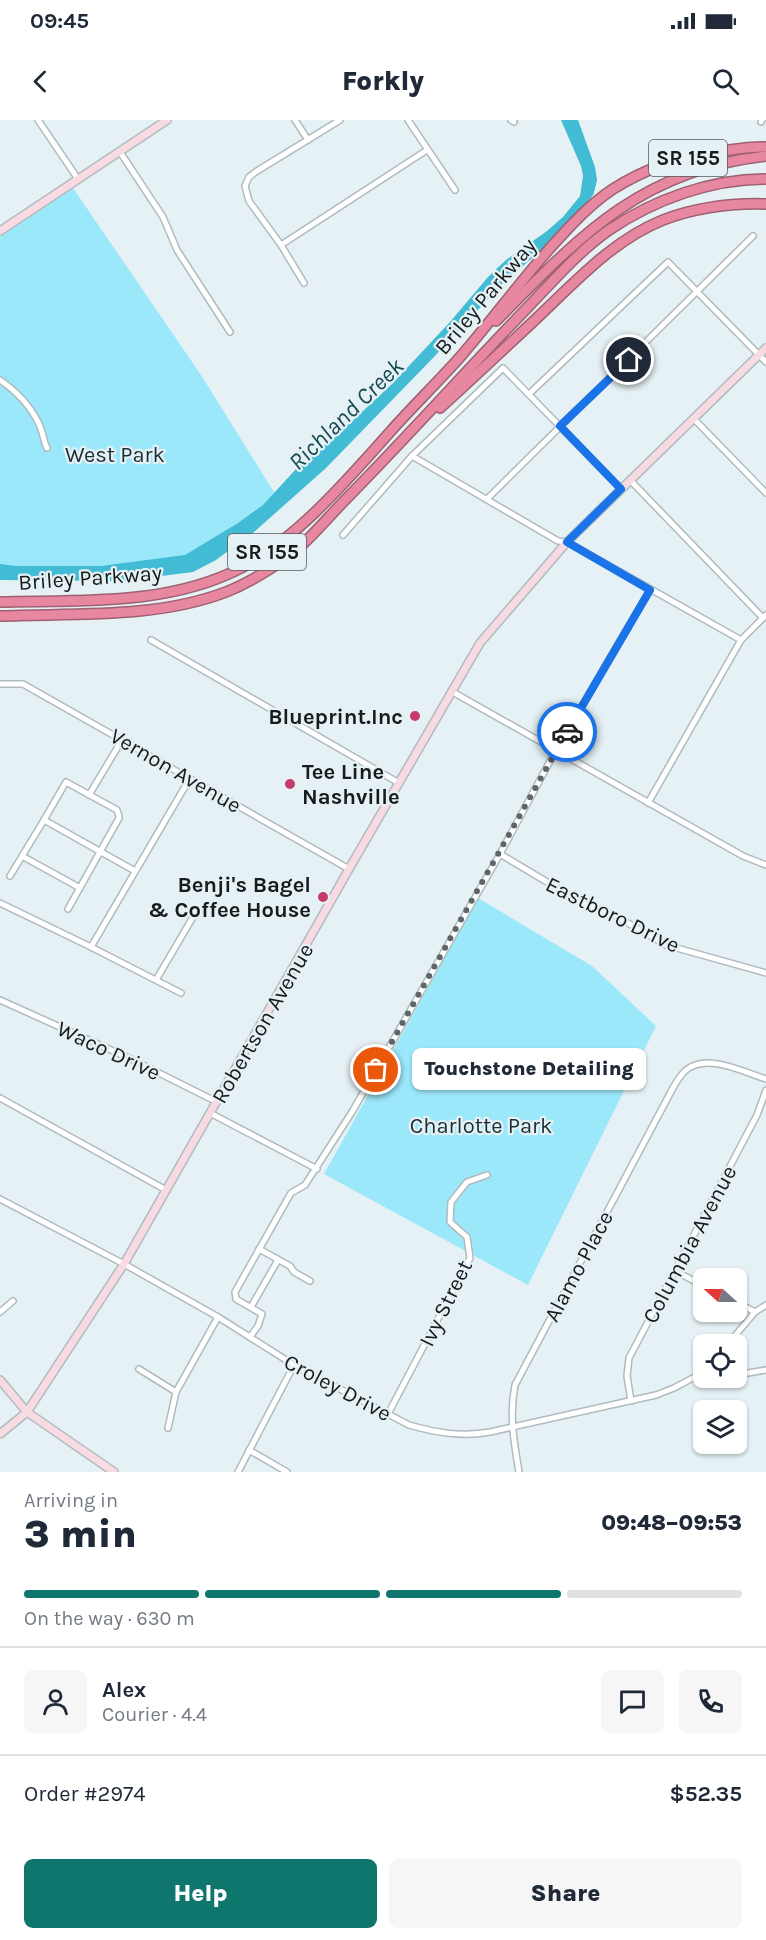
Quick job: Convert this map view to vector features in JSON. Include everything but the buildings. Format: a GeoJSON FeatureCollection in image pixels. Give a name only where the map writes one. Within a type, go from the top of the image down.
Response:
{"type":"FeatureCollection","features":[{"type":"Feature","properties":{"kind":"highway","name":"Briley Parkway"},"geometry":{"type":"LineString","coordinates":[[0,602],[145,596],[196,586],[241,568],[299,528],[460,357],[525,277],[575,221],[614,188],[657,168],[696,155],[753,146],[766,147]]}},
{"type":"Feature","properties":{"kind":"highway"},"geometry":{"type":"LineString","coordinates":[[460,357],[585,234],[617,210],[645,193],[709,166],[766,156]]}},
{"type":"Feature","properties":{"kind":"highway"},"geometry":{"type":"LineString","coordinates":[[679,177],[728,166],[766,161]]}},
{"type":"Feature","properties":{"kind":"highway","name":"Briley Parkway"},"geometry":{"type":"LineString","coordinates":[[0,616],[128,612],[166,608],[226,592],[254,578],[300,546],[390,455],[507,328],[569,265],[610,230],[644,210],[690,190],[738,180],[766,178]]}},
{"type":"Feature","properties":{"kind":"highway"},"geometry":{"type":"LineString","coordinates":[[390,455],[582,275],[610,251],[638,232],[662,220],[689,212],[723,206],[766,204]]}},
{"type":"Feature","properties":{"kind":"highway"},"geometry":{"type":"LineString","coordinates":[[723,206],[766,211]]}},
{"type":"Feature","properties":{"kind":"street"},"geometry":{"type":"LineString","coordinates":[[38,120],[78,179]]}},
{"type":"Feature","properties":{"kind":"street"},"geometry":{"type":"LineString","coordinates":[[0,231],[167,120]]}},
{"type":"Feature","properties":{"kind":"street"},"geometry":{"type":"LineString","coordinates":[[295,120],[309,140]]}},
{"type":"Feature","properties":{"kind":"street"},"geometry":{"type":"LineString","coordinates":[[304,284],[281,245],[249,201],[245,186],[249,177],[257,171],[340,120]]}},
{"type":"Feature","properties":{"kind":"street"},"geometry":{"type":"LineString","coordinates":[[408,120],[455,190]]}},
{"type":"Feature","properties":{"kind":"street"},"geometry":{"type":"LineString","coordinates":[[281,245],[427,150]]}},
{"type":"Feature","properties":{"kind":"street"},"geometry":{"type":"LineString","coordinates":[[120,152],[163,217],[177,250],[230,332]]}},
{"type":"Feature","properties":{"kind":"street"},"geometry":{"type":"LineString","coordinates":[[487,499],[753,236]]}},
{"type":"Feature","properties":{"kind":"street"},"geometry":{"type":"LineString","coordinates":[[529,394],[668,262],[766,362]]}},
{"type":"Feature","properties":{"kind":"street","name":"Robertson Avenue"},"geometry":{"type":"LineString","coordinates":[[0,1434],[27,1412],[124,1264],[480,644],[567,542],[766,348]]}},
{"type":"Feature","properties":{"kind":"street"},"geometry":{"type":"LineString","coordinates":[[343,535],[412,456],[503,368],[621,489]]}},
{"type":"Feature","properties":{"kind":"street"},"geometry":{"type":"LineString","coordinates":[[0,380],[11,388],[29,408],[38,422],[47,448]]}},
{"type":"Feature","properties":{"kind":"street"},"geometry":{"type":"LineString","coordinates":[[693,418],[766,494]]}},
{"type":"Feature","properties":{"kind":"street"},"geometry":{"type":"LineString","coordinates":[[412,456],[558,541],[567,542],[741,640]]}},
{"type":"Feature","properties":{"kind":"street"},"geometry":{"type":"LineString","coordinates":[[630,480],[764,617],[741,640],[648,802]]}},
{"type":"Feature","properties":{"kind":"street"},"geometry":{"type":"LineString","coordinates":[[250,1337],[258,1326],[262,1314],[234,1296],[259,1249],[291,1193],[305,1185],[317,1169],[358,1101],[500,854],[556,750],[650,590]]}},
{"type":"Feature","properties":{"kind":"street"},"geometry":{"type":"LineString","coordinates":[[151,640],[399,783]]}},
{"type":"Feature","properties":{"kind":"street","name":"Vernon Avenue"},"geometry":{"type":"LineString","coordinates":[[0,684],[24,684],[349,869]]}},
{"type":"Feature","properties":{"kind":"street"},"geometry":{"type":"LineString","coordinates":[[451,691],[743,856],[766,865]]}},
{"type":"Feature","properties":{"kind":"street"},"geometry":{"type":"LineString","coordinates":[[89,795],[122,740]]}},
{"type":"Feature","properties":{"kind":"street"},"geometry":{"type":"LineString","coordinates":[[91,947],[190,778]]}},
{"type":"Feature","properties":{"kind":"street"},"geometry":{"type":"LineString","coordinates":[[10,876],[66,782],[117,810],[120,816],[68,909]]}},
{"type":"Feature","properties":{"kind":"street"},"geometry":{"type":"LineString","coordinates":[[44,820],[135,871]]}},
{"type":"Feature","properties":{"kind":"street","name":"Eastboro Drive"},"geometry":{"type":"LineString","coordinates":[[500,854],[584,904],[614,915],[666,945],[766,973]]}},
{"type":"Feature","properties":{"kind":"street"},"geometry":{"type":"LineString","coordinates":[[22,856],[80,888]]}},
{"type":"Feature","properties":{"kind":"street"},"geometry":{"type":"LineString","coordinates":[[0,903],[181,993]]}},
{"type":"Feature","properties":{"kind":"street"},"geometry":{"type":"LineString","coordinates":[[156,980],[194,916]]}},
{"type":"Feature","properties":{"kind":"street","name":"Waco Drive"},"geometry":{"type":"LineString","coordinates":[[0,1000],[133,1060],[216,1102]]}},
{"type":"Feature","properties":{"kind":"street","name":"Alamo Place"},"geometry":{"type":"LineString","coordinates":[[519,1472],[511,1428],[511,1405],[515,1385],[674,1086],[685,1071],[700,1064],[714,1063],[766,1078]]}},
{"type":"Feature","properties":{"kind":"street","name":"Columbia Avenue"},"geometry":{"type":"LineString","coordinates":[[631,1401],[627,1376],[629,1358],[757,1115],[766,1090]]}},
{"type":"Feature","properties":{"kind":"street"},"geometry":{"type":"LineString","coordinates":[[0,1098],[166,1190]]}},
{"type":"Feature","properties":{"kind":"street"},"geometry":{"type":"LineString","coordinates":[[210,1113],[317,1169]]}},
{"type":"Feature","properties":{"kind":"street","name":"Ivy Street"},"geometry":{"type":"LineString","coordinates":[[388,1414],[470,1258],[467,1237],[450,1222],[451,1202],[467,1182],[487,1175]]}},
{"type":"Feature","properties":{"kind":"street","name":"Croley Drive"},"geometry":{"type":"LineString","coordinates":[[0,1199],[124,1264],[218,1317],[294,1365],[409,1425],[454,1435],[473,1435],[631,1401],[674,1388],[693,1378]]}},
{"type":"Feature","properties":{"kind":"street"},"geometry":{"type":"LineString","coordinates":[[259,1249],[290,1266],[294,1272],[310,1281]]}},
{"type":"Feature","properties":{"kind":"street"},"geometry":{"type":"LineString","coordinates":[[251,1307],[278,1260]]}},
{"type":"Feature","properties":{"kind":"street"},"geometry":{"type":"LineString","coordinates":[[675,1271],[693,1280]]}},
{"type":"Feature","properties":{"kind":"street"},"geometry":{"type":"LineString","coordinates":[[0,1312],[13,1301]]}},
{"type":"Feature","properties":{"kind":"street"},"geometry":{"type":"LineString","coordinates":[[736,1334],[755,1312],[766,1305]]}},
{"type":"Feature","properties":{"kind":"street"},"geometry":{"type":"LineString","coordinates":[[747,1308],[755,1312]]}},
{"type":"Feature","properties":{"kind":"street"},"geometry":{"type":"LineString","coordinates":[[168,1428],[176,1392],[218,1317]]}},
{"type":"Feature","properties":{"kind":"street"},"geometry":{"type":"LineString","coordinates":[[238,1472],[294,1365]]}},
{"type":"Feature","properties":{"kind":"street"},"geometry":{"type":"LineString","coordinates":[[140,1369],[176,1392]]}},
{"type":"Feature","properties":{"kind":"street"},"geometry":{"type":"LineString","coordinates":[[747,1373],[766,1370]]}},
{"type":"Feature","properties":{"kind":"street"},"geometry":{"type":"LineString","coordinates":[[0,1380],[27,1412],[114,1472]]}},
{"type":"Feature","properties":{"kind":"street"},"geometry":{"type":"LineString","coordinates":[[249,1450],[287,1472]]}},
{"type":"Feature","properties":{"kind":"green space","name":"West Park"},"geometry":{"type":"Polygon","coordinates":[[[73,188],[201,375],[277,497],[181,561],[109,571],[0,567],[0,237],[73,188]]]}},
{"type":"Feature","properties":{"kind":"green space","name":"Charlotte Park"},"geometry":{"type":"Polygon","coordinates":[[[478,898],[592,966],[656,1026],[528,1285],[324,1174],[478,898]]]}},
{"type":"Feature","properties":{"kind":"shaded area"},"geometry":{"type":"Polygon","coordinates":[[[561,120],[578,120],[595,167],[597,180],[593,195],[582,211],[549,244],[504,282],[326,468],[254,532],[216,560],[193,572],[121,581],[0,580],[0,564],[101,566],[185,555],[263,505],[296,469],[335,437],[392,384],[488,277],[506,260],[563,217],[580,196],[583,176],[581,166],[561,120]]]}},
{"type":"Feature","properties":{"kind":"waterway","name":"Richland Creek"},"geometry":{"type":"LineString","coordinates":[[593,193],[596,180]]}},
{"type":"Feature","properties":{"kind":"way so far"},"geometry":{"type":"LineString","coordinates":[[376,1070],[567,732]]}},
{"type":"Feature","properties":{"kind":"place","name":"Blueprint.Inc"},"geometry":{"type":"Point","coordinates":[415,716]}},
{"type":"Feature","properties":{"kind":"place","name":"Tee Line Nashville"},"geometry":{"type":"Point","coordinates":[290,784]}},
{"type":"Feature","properties":{"kind":"place","name":"Benji's Bagel & Coffee House"},"geometry":{"type":"Point","coordinates":[323,897]}},
{"type":"Feature","properties":{"kind":"place","name":"Touchstone Detailing"},"geometry":{"type":"Point","coordinates":[376,1070]}},
{"type":"Feature","properties":{"kind":"route"},"geometry":{"type":"LineString","coordinates":[[567,732],[650,590],[567,542],[621,489],[560,426],[629,360]]}}]}
